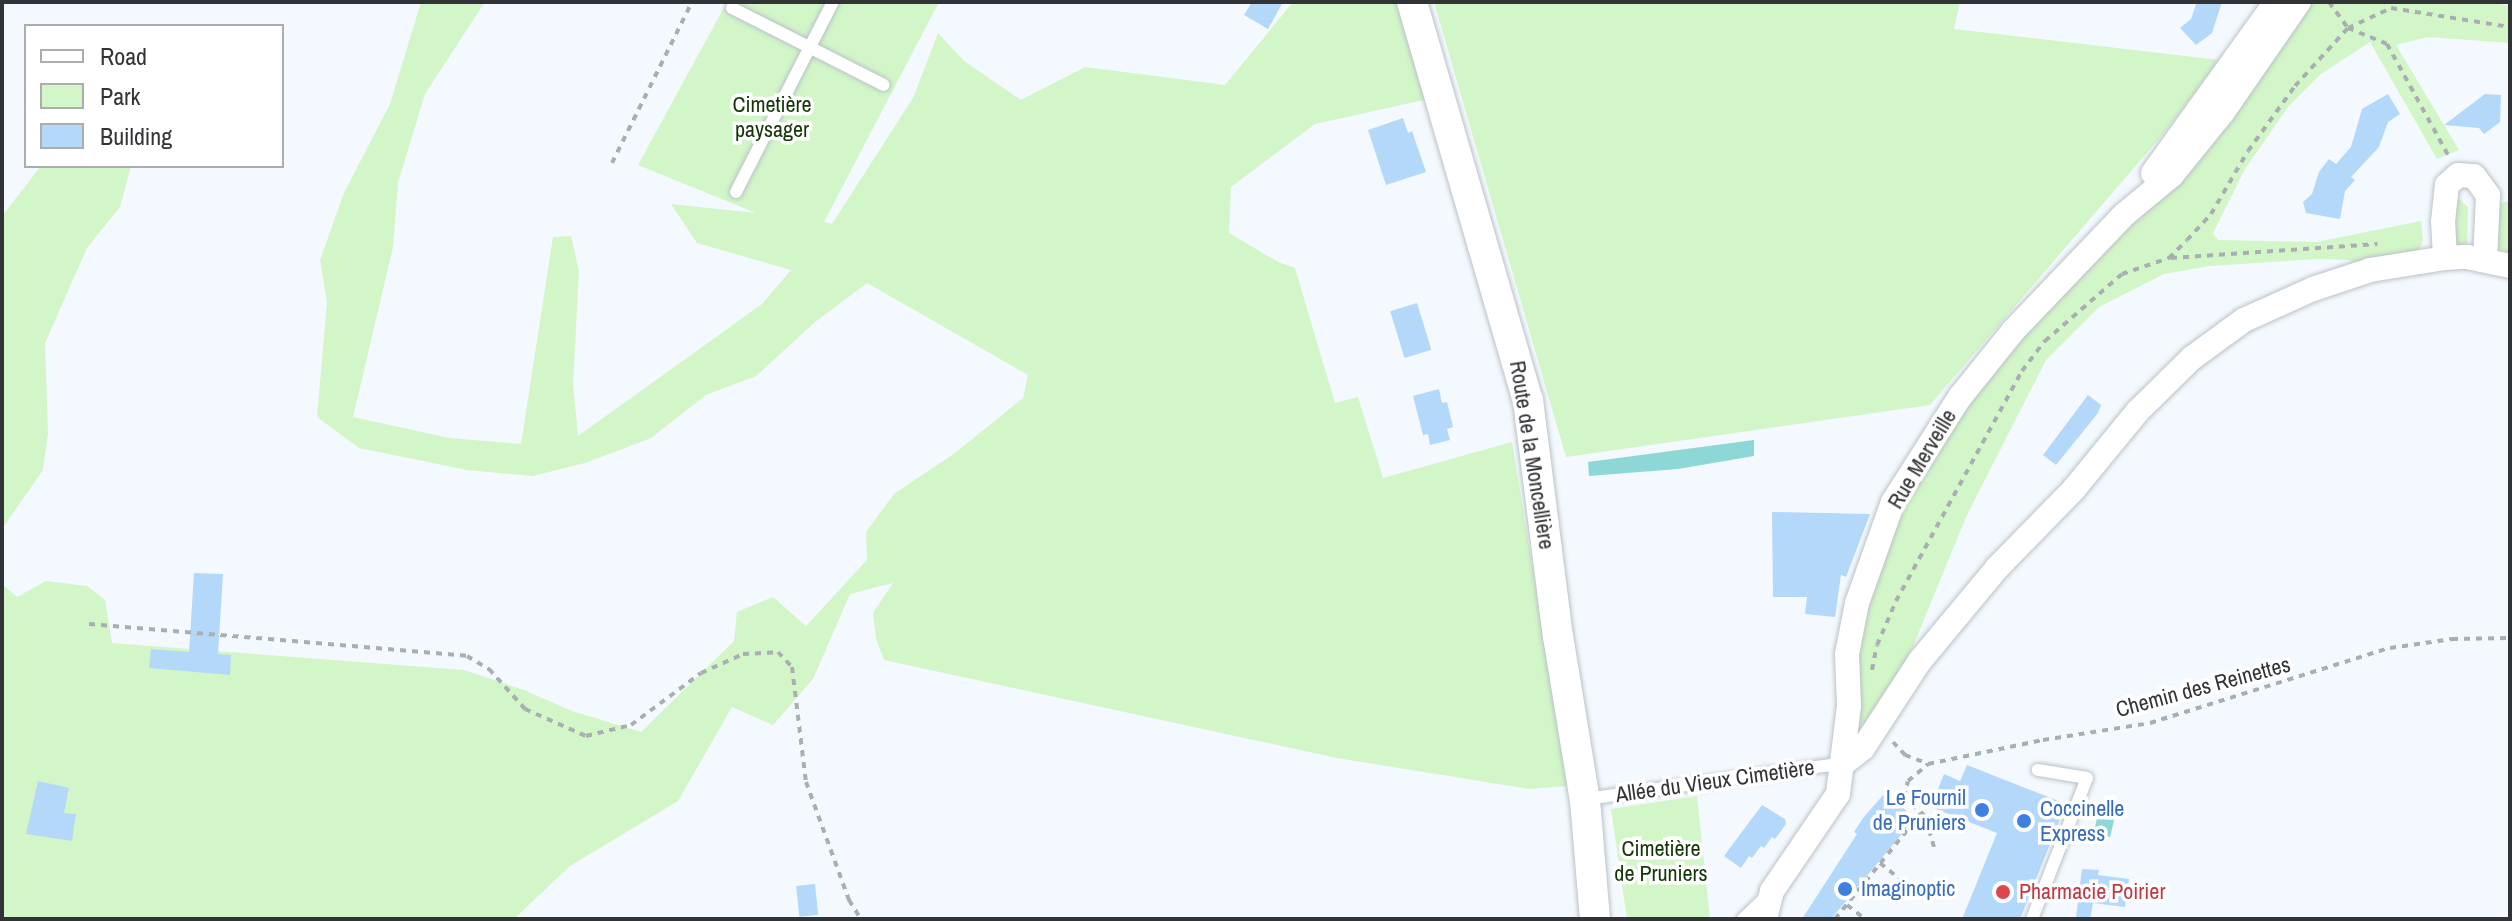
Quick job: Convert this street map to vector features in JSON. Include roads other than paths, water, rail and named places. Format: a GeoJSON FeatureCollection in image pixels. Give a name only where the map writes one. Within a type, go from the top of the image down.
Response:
{"type":"FeatureCollection","features":[{"type":"Feature","properties":{"kind":"street","name":"Route de la Moncellière"},"geometry":{"type":"LineString","coordinates":[[1412,2],[1528,400],[1558,636],[1585,800],[1595,919]]}},
{"type":"Feature","properties":{"kind":"street","name":"Rue Merveille"},"geometry":{"type":"LineString","coordinates":[[2125,214],[2276,2]]}},
{"type":"Feature","properties":{"kind":"street","name":"Rue Merveille"},"geometry":{"type":"LineString","coordinates":[[1844,763],[1847,654],[1857,603],[1893,502],[1978,375],[2013,331],[2125,214],[2172,175],[2223,112],[2299,2]]}},
{"type":"Feature","properties":{"kind":"street"},"geometry":{"type":"LineString","coordinates":[[2445,258],[2447,185],[2458,175],[2474,176],[2499,193],[2485,260]]}},
{"type":"Feature","properties":{"kind":"street"},"geometry":{"type":"LineString","coordinates":[[1765,919],[1772,891],[1838,794],[1844,763],[1863,748],[1919,662],[1989,578],[2074,489],[2138,411],[2192,358],[2244,320],[2313,289],[2370,270],[2445,258],[2485,260],[2510,266]]}},
{"type":"Feature","properties":{"kind":"lane"},"geometry":{"type":"LineString","coordinates":[[736,192],[833,2]]}},
{"type":"Feature","properties":{"kind":"lane"},"geometry":{"type":"LineString","coordinates":[[732,8],[884,85]]}},
{"type":"Feature","properties":{"kind":"lane","name":"Allée du Vieux Cimetière"},"geometry":{"type":"LineString","coordinates":[[1585,800],[1844,763]]}},
{"type":"Feature","properties":{"kind":"lane"},"geometry":{"type":"LineString","coordinates":[[2032,919],[2087,778],[2038,770]]}},
{"type":"Feature","properties":{"kind":"lane"},"geometry":{"type":"LineString","coordinates":[[1743,919],[1772,891]]}},
{"type":"Feature","properties":{"kind":"water"},"geometry":{"type":"Polygon","coordinates":[[[1754,440],[1754,456],[1678,469],[1589,476],[1588,462],[1754,440]]]}},
{"type":"Feature","properties":{"kind":"water"},"geometry":{"type":"Polygon","coordinates":[[[2101,801],[2118,805],[2110,837],[2094,833],[2101,801]]]}},
{"type":"Feature","properties":{"kind":"place","name":"Le Fournil de Pruniers"},"geometry":{"type":"Point","coordinates":[1982,810]}},
{"type":"Feature","properties":{"kind":"place","name":"Coccinelle Express"},"geometry":{"type":"Point","coordinates":[2024,821]}},
{"type":"Feature","properties":{"kind":"place","name":"Imaginoptic"},"geometry":{"type":"Point","coordinates":[1845,889]}},
{"type":"Feature","properties":{"kind":"place","name":"Pharmacie Poirier"},"geometry":{"type":"Point","coordinates":[2003,892]}},
{"type":"Feature","properties":{"kind":"park label","name":"Cimetière paysager"},"geometry":{"type":"Point","coordinates":[772,116]}},
{"type":"Feature","properties":{"kind":"park label","name":"Cimetière de Pruniers"},"geometry":{"type":"Point","coordinates":[1661,860]}}]}
